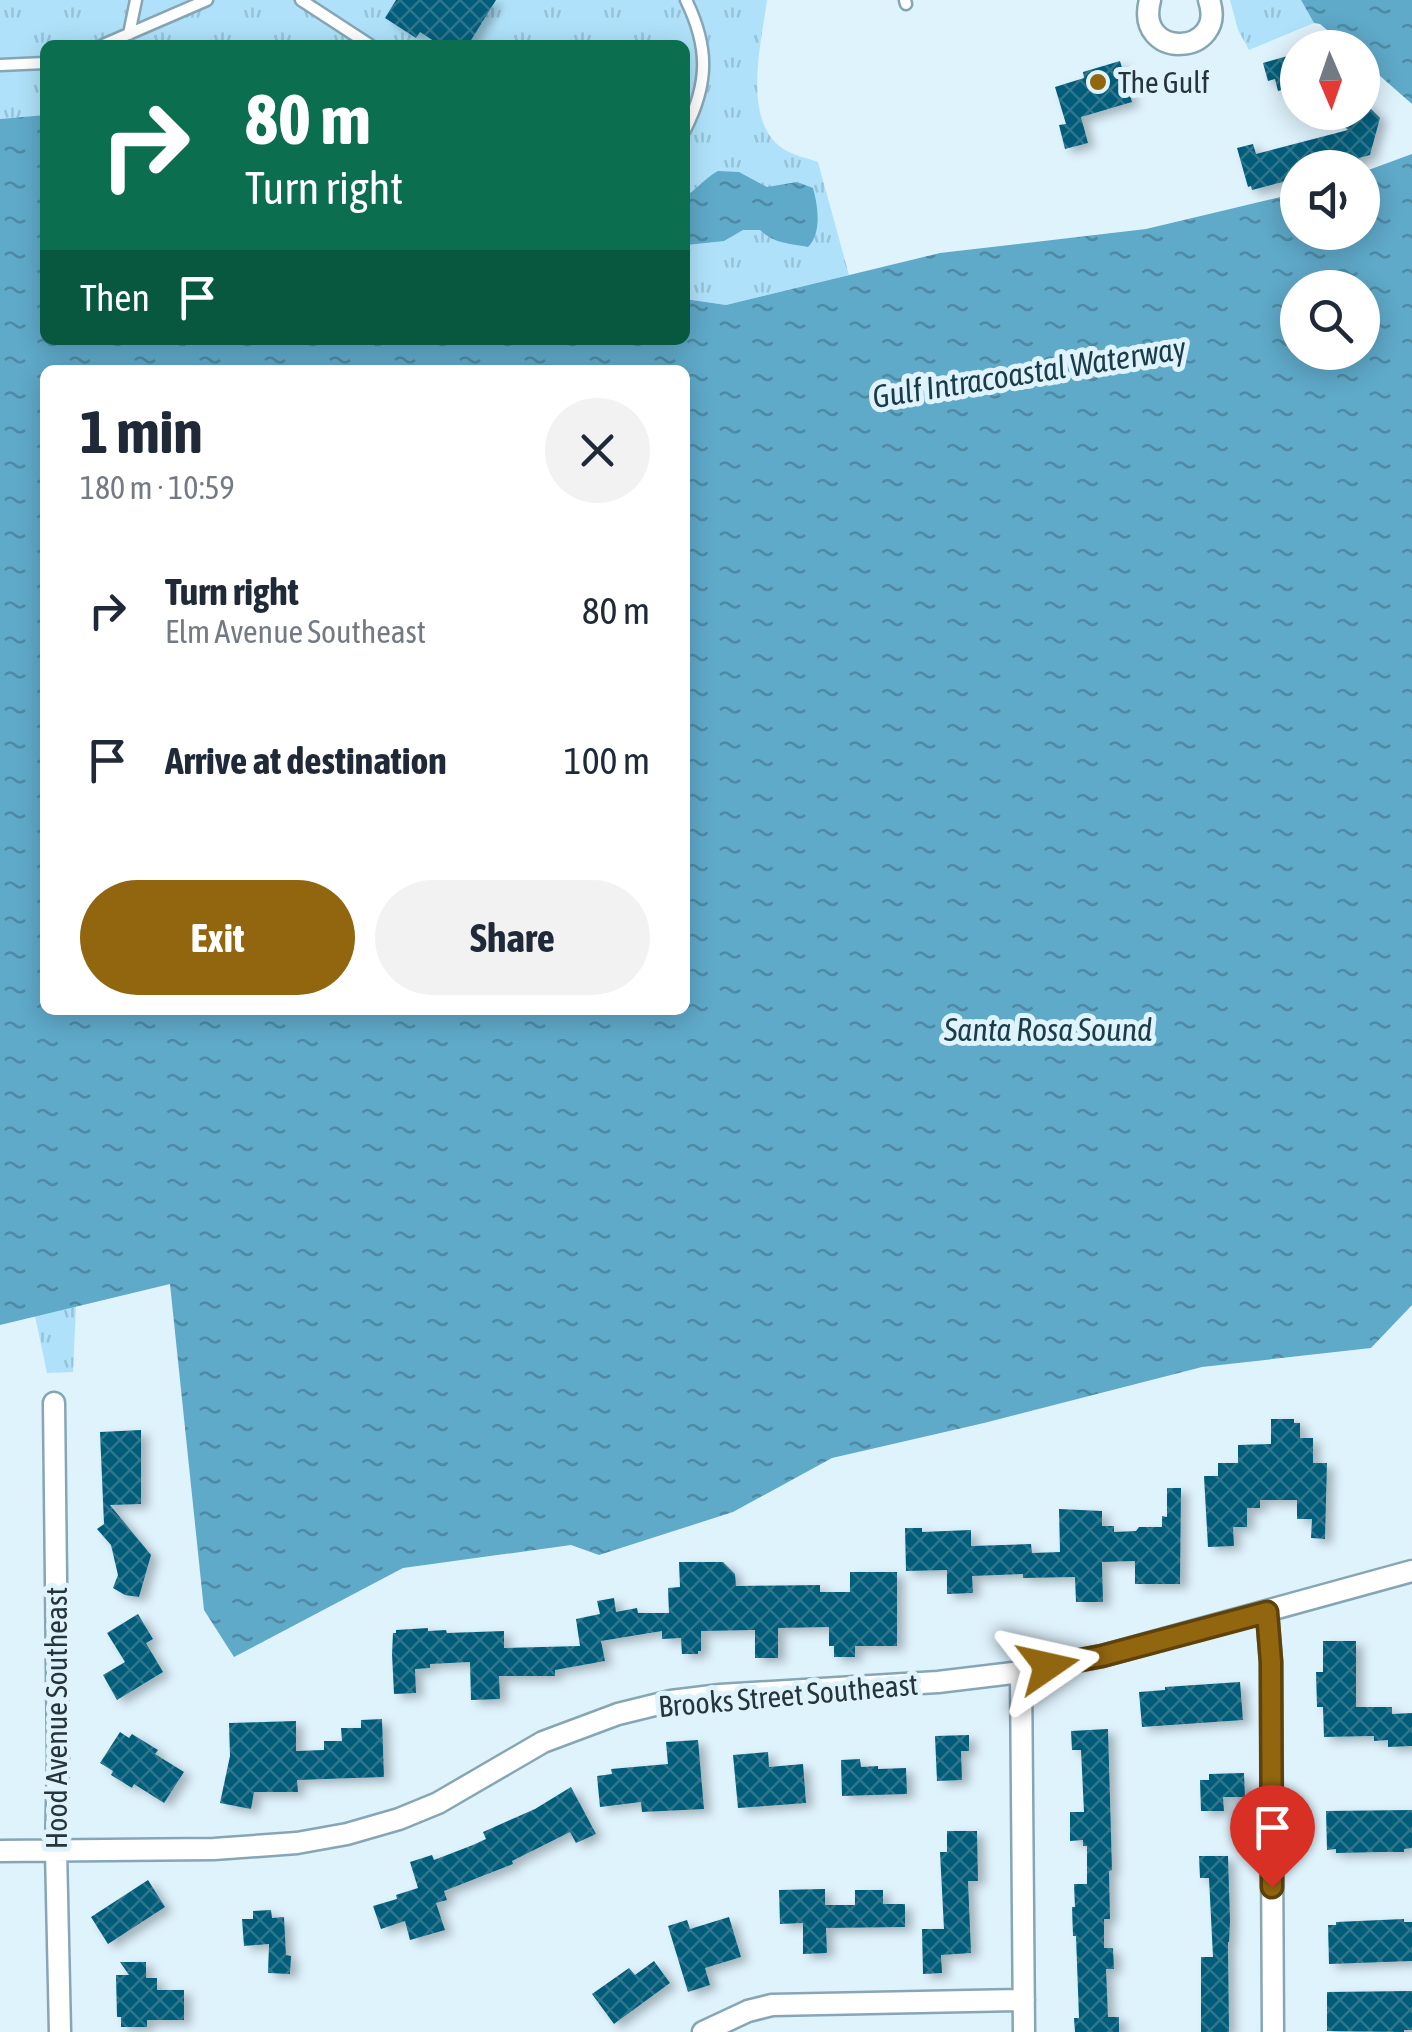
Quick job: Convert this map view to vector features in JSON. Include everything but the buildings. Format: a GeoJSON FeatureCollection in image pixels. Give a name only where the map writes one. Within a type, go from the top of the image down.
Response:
{"type":"FeatureCollection","features":[{"type":"Feature","properties":{"kind":"street"},"geometry":{"type":"LineString","coordinates":[[1150,0],[1149,23],[1154,33],[1172,44],[1184,45],[1202,36],[1208,28],[1212,18],[1209,0]]}},
{"type":"Feature","properties":{"kind":"street","name":"Hood Avenue Southeast"},"geometry":{"type":"LineString","coordinates":[[54,1403],[60,2032]]}},
{"type":"Feature","properties":{"kind":"street","name":"Brooks Street Southeast"},"geometry":{"type":"LineString","coordinates":[[0,1852],[298,1844],[399,1818],[438,1803],[544,1742],[618,1714],[670,1701],[938,1682],[1021,1672],[1102,1656],[1412,1571]]}},
{"type":"Feature","properties":{"kind":"street"},"geometry":{"type":"LineString","coordinates":[[1267,1612],[1271,1662],[1273,2032]]}},
{"type":"Feature","properties":{"kind":"street"},"geometry":{"type":"LineString","coordinates":[[1021,1672],[1024,2032]]}},
{"type":"Feature","properties":{"kind":"street"},"geometry":{"type":"LineString","coordinates":[[704,2032],[748,2011],[772,2005],[1024,2000]]}},
{"type":"Feature","properties":{"kind":"lane"},"geometry":{"type":"LineString","coordinates":[[129,34],[136,0]]}},
{"type":"Feature","properties":{"kind":"lane"},"geometry":{"type":"LineString","coordinates":[[115,40],[207,0]]}},
{"type":"Feature","properties":{"kind":"lane"},"geometry":{"type":"LineString","coordinates":[[301,0],[362,40]]}},
{"type":"Feature","properties":{"kind":"lane"},"geometry":{"type":"LineString","coordinates":[[686,0],[704,50],[703,78],[690,120]]}},
{"type":"Feature","properties":{"kind":"lane"},"geometry":{"type":"LineString","coordinates":[[0,66],[40,63]]}},
{"type":"Feature","properties":{"kind":"green space"},"geometry":{"type":"Polygon","coordinates":[[[0,0],[767,0],[757,78],[762,118],[769,135],[782,148],[818,162],[849,275],[726,305],[690,300],[690,40],[40,40],[40,115],[0,119],[0,0]]]}},
{"type":"Feature","properties":{"kind":"green space"},"geometry":{"type":"Polygon","coordinates":[[[1230,0],[1301,0],[1314,23],[1297,30],[1280,30],[1280,37],[1249,50],[1238,30],[1230,0]]]}},
{"type":"Feature","properties":{"kind":"green space"},"geometry":{"type":"Polygon","coordinates":[[[76,1306],[73,1372],[47,1373],[35,1316],[76,1306]]]}},
{"type":"Feature","properties":{"kind":"water"},"geometry":{"type":"Polygon","coordinates":[[[1301,0],[1412,0],[1412,104],[1380,76],[1380,30],[1327,30],[1314,23],[1301,0]]]}},
{"type":"Feature","properties":{"kind":"water","name":"Santa Rosa Sound"},"geometry":{"type":"Polygon","coordinates":[[[40,115],[40,345],[690,345],[690,300],[726,305],[940,253],[1146,229],[1280,197],[1280,250],[1380,250],[1380,166],[1412,154],[1412,1305],[1371,1348],[1202,1367],[832,1458],[733,1512],[599,1555],[571,1545],[403,1568],[234,1657],[204,1610],[170,1284],[0,1325],[0,119],[40,115]]]}},
{"type":"Feature","properties":{"kind":"water"},"geometry":{"type":"Polygon","coordinates":[[[718,171],[739,172],[767,187],[797,182],[813,188],[817,227],[812,241],[808,247],[777,240],[760,230],[743,230],[724,241],[690,245],[690,193],[718,171]]]}},
{"type":"Feature","properties":{"kind":"place","name":"The Gulf"},"geometry":{"type":"Point","coordinates":[1098,82]}},
{"type":"Feature","properties":{"kind":"route"},"geometry":{"type":"LineString","coordinates":[[1048,1666],[1102,1656],[1267,1612],[1271,1662],[1272,1887]]}},
{"type":"Feature","properties":{"kind":"water label","name":"Gulf Intracoastal Waterway"},"geometry":{"type":"Point","coordinates":[1029,372]}}]}
